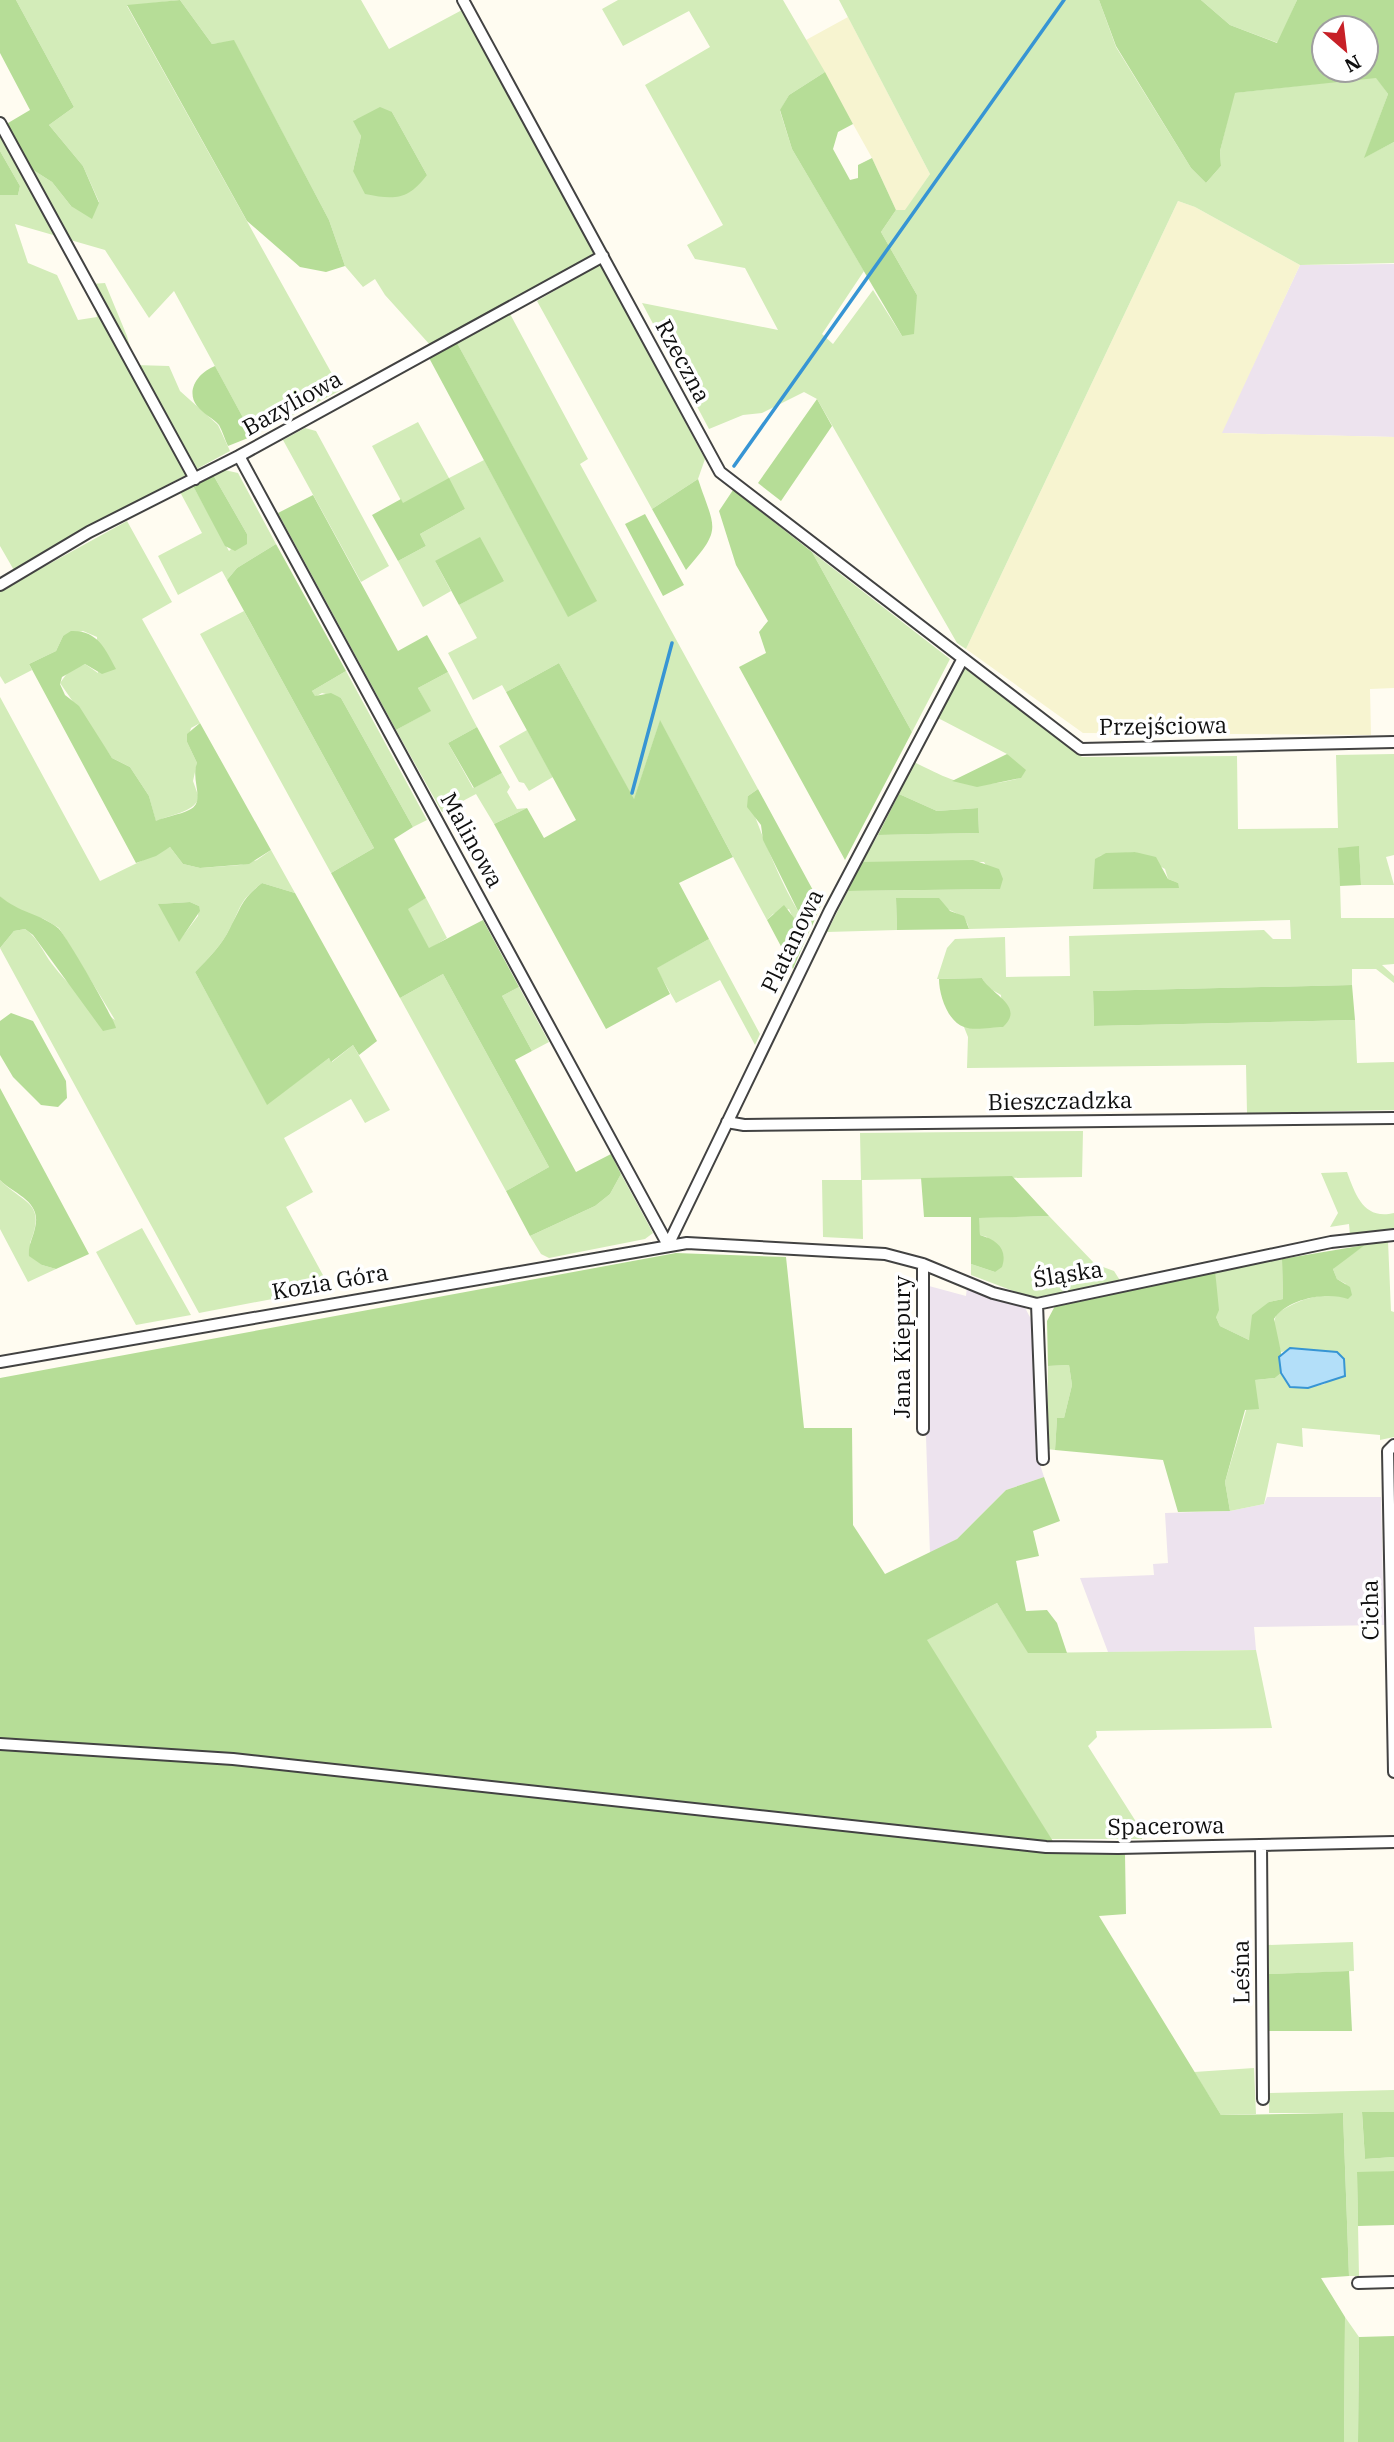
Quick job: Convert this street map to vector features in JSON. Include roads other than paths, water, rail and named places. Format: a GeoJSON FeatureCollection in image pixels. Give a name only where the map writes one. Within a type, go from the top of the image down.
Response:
{"type":"FeatureCollection","features":[{"type":"Feature","properties":{"kind":"street","name":"Rzeczna"},"geometry":{"type":"LineString","coordinates":[[463,0],[720,472],[962,660]]}},
{"type":"Feature","properties":{"kind":"street"},"geometry":{"type":"LineString","coordinates":[[0,123],[195,479]]}},
{"type":"Feature","properties":{"kind":"street","name":"Bazyliowa"},"geometry":{"type":"LineString","coordinates":[[0,586],[89,532],[239,456],[603,256]]}},
{"type":"Feature","properties":{"kind":"street","name":"Malinowa"},"geometry":{"type":"LineString","coordinates":[[239,456],[668,1245]]}},
{"type":"Feature","properties":{"kind":"street","name":"Przejściowa"},"geometry":{"type":"LineString","coordinates":[[962,660],[1081,749],[1394,743]]}},
{"type":"Feature","properties":{"kind":"street","name":"Platanowa"},"geometry":{"type":"LineString","coordinates":[[668,1245],[830,910],[962,660]]}},
{"type":"Feature","properties":{"kind":"street","name":"Bieszczadzka"},"geometry":{"type":"LineString","coordinates":[[727,1122],[755,1125],[1394,1118]]}},
{"type":"Feature","properties":{"kind":"street","name":"Śląska"},"geometry":{"type":"LineString","coordinates":[[668,1245],[876,1252],[923,1264],[993,1293],[1037,1304],[1331,1242],[1394,1236]]}},
{"type":"Feature","properties":{"kind":"street","name":"Kozia Góra"},"geometry":{"type":"LineString","coordinates":[[0,1362],[668,1245]]}},
{"type":"Feature","properties":{"kind":"street","name":"Jana Kiepury"},"geometry":{"type":"LineString","coordinates":[[923,1264],[923,1430]]}},
{"type":"Feature","properties":{"kind":"street"},"geometry":{"type":"LineString","coordinates":[[1037,1304],[1043,1460]]}},
{"type":"Feature","properties":{"kind":"street","name":"Cicha"},"geometry":{"type":"LineString","coordinates":[[1392,1446],[1394,1772]]}},
{"type":"Feature","properties":{"kind":"street","name":"Spacerowa"},"geometry":{"type":"LineString","coordinates":[[0,1744],[233,1759],[1046,1847],[1394,1842]]}},
{"type":"Feature","properties":{"kind":"street","name":"Leśna"},"geometry":{"type":"LineString","coordinates":[[1261,1845],[1263,2099]]}},
{"type":"Feature","properties":{"kind":"street"},"geometry":{"type":"LineString","coordinates":[[1358,2283],[1394,2282]]}},
{"type":"Feature","properties":{"kind":"water"},"geometry":{"type":"Polygon","coordinates":[[[1290,1348],[1337,1352],[1344,1359],[1345,1376],[1308,1388],[1290,1387],[1281,1373],[1279,1357],[1290,1348]]]}},
{"type":"Feature","properties":{"kind":"waterway"},"geometry":{"type":"LineString","coordinates":[[734,466],[1064,0]]}},
{"type":"Feature","properties":{"kind":"waterway"},"geometry":{"type":"LineString","coordinates":[[632,793],[672,643]]}}]}
